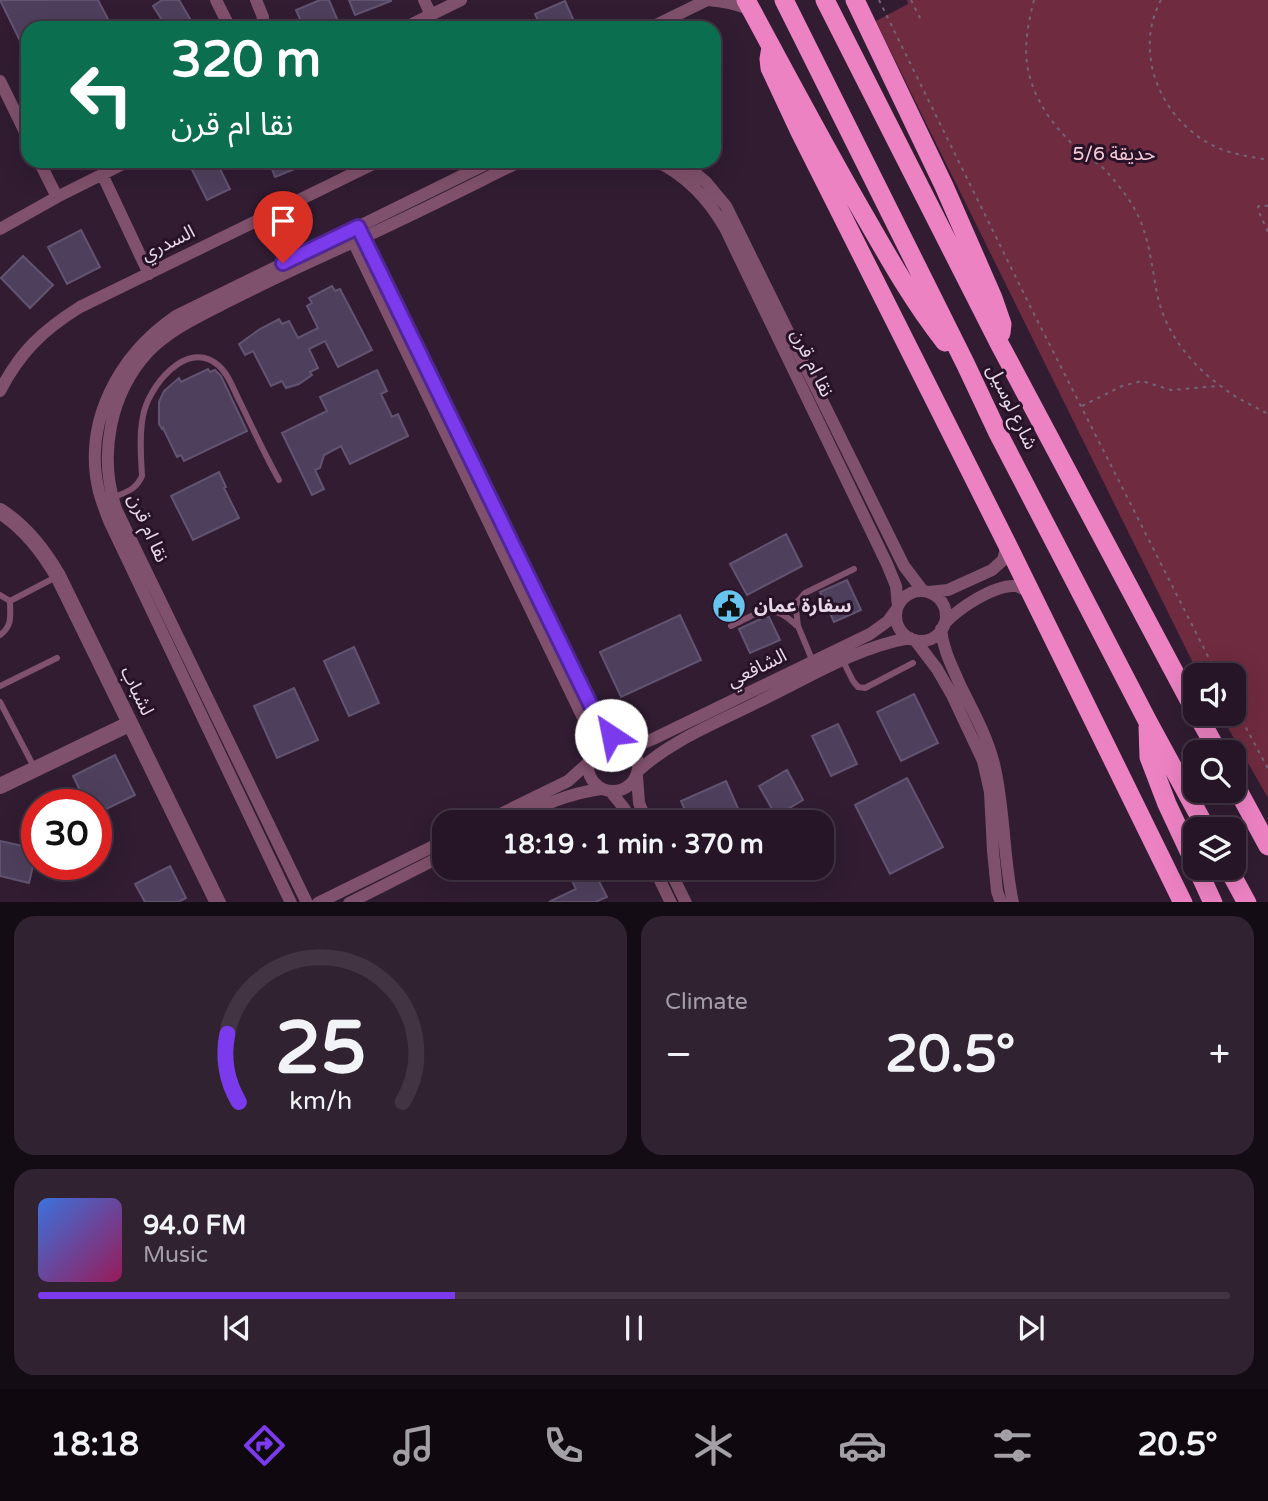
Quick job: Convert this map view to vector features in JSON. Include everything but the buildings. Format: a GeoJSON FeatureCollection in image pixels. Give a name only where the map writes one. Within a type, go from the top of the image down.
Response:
{"type":"FeatureCollection","features":[{"type":"Feature","properties":{"kind":"highway","name":"شارع لوسيل"},"geometry":{"type":"LineString","coordinates":[[784,0],[997,431],[1200,817]]}},
{"type":"Feature","properties":{"kind":"highway","name":"شارع لوسيل"},"geometry":{"type":"LineString","coordinates":[[825,0],[1000,345],[1183,689]]}},
{"type":"Feature","properties":{"kind":"highway"},"geometry":{"type":"LineString","coordinates":[[855,0],[944,186],[993,298],[1002,324],[1000,345]]}},
{"type":"Feature","properties":{"kind":"highway"},"geometry":{"type":"LineString","coordinates":[[748,5],[902,281],[949,348],[965,363]]}},
{"type":"Feature","properties":{"kind":"highway"},"geometry":{"type":"LineString","coordinates":[[771,47],[770,68],[800,132],[1183,902]]}},
{"type":"Feature","properties":{"kind":"highway"},"geometry":{"type":"LineString","coordinates":[[1148,722],[1149,757],[1183,838]]}},
{"type":"Feature","properties":{"kind":"highway"},"geometry":{"type":"LineString","coordinates":[[1245,803],[1268,846]]}},
{"type":"Feature","properties":{"kind":"highway"},"geometry":{"type":"LineString","coordinates":[[1203,880],[1213,902]]}},
{"type":"Feature","properties":{"kind":"highway"},"geometry":{"type":"LineString","coordinates":[[1235,880],[1247,902]]}},
{"type":"Feature","properties":{"kind":"street"},"geometry":{"type":"LineString","coordinates":[[216,0],[226,21]]}},
{"type":"Feature","properties":{"kind":"street"},"geometry":{"type":"LineString","coordinates":[[256,0],[262,21]]}},
{"type":"Feature","properties":{"kind":"street"},"geometry":{"type":"LineString","coordinates":[[424,0],[431,15]]}},
{"type":"Feature","properties":{"kind":"street"},"geometry":{"type":"LineString","coordinates":[[419,21],[461,0]]}},
{"type":"Feature","properties":{"kind":"street"},"geometry":{"type":"LineString","coordinates":[[660,21],[682,6],[707,0],[748,5]]}},
{"type":"Feature","properties":{"kind":"street"},"geometry":{"type":"LineString","coordinates":[[0,81],[21,124]]}},
{"type":"Feature","properties":{"kind":"street"},"geometry":{"type":"LineString","coordinates":[[42,168],[57,197]]}},
{"type":"Feature","properties":{"kind":"street"},"geometry":{"type":"LineString","coordinates":[[0,229],[114,168]]}},
{"type":"Feature","properties":{"kind":"street","name":"السدري"},"geometry":{"type":"LineString","coordinates":[[0,391],[25,351],[58,320],[365,168]]}},
{"type":"Feature","properties":{"kind":"street","name":"نقا ام قرن"},"geometry":{"type":"LineString","coordinates":[[307,902],[112,498],[107,463],[114,412],[129,379],[147,354],[175,329],[479,168]]}},
{"type":"Feature","properties":{"kind":"street","name":"نقا ام قرن"},"geometry":{"type":"LineString","coordinates":[[291,902],[110,523],[97,479],[96,437],[105,404],[115,381],[135,351],[158,328],[176,316],[218,294],[505,168]]}},
{"type":"Feature","properties":{"kind":"street","name":"نقا ام قرن"},"geometry":{"type":"LineString","coordinates":[[668,168],[701,193],[725,228],[887,564],[896,586],[897,608]]}},
{"type":"Feature","properties":{"kind":"street","name":"نقا ام قرن"},"geometry":{"type":"LineString","coordinates":[[689,168],[706,182],[726,206],[904,566],[926,591]]}},
{"type":"Feature","properties":{"kind":"street"},"geometry":{"type":"LineString","coordinates":[[102,174],[149,274]]}},
{"type":"Feature","properties":{"kind":"street"},"geometry":{"type":"LineString","coordinates":[[356,234],[596,716],[603,727],[636,756],[639,803],[642,810]]}},
{"type":"Feature","properties":{"kind":"street"},"geometry":{"type":"LineString","coordinates":[[356,234],[584,720],[590,742],[591,778],[625,810]]}},
{"type":"Feature","properties":{"kind":"street","name":"لشباب"},"geometry":{"type":"LineString","coordinates":[[0,511],[36,543],[58,576],[218,902]]}},
{"type":"Feature","properties":{"kind":"street"},"geometry":{"type":"LineString","coordinates":[[1001,902],[997,891],[993,851],[990,792],[982,761],[937,668],[913,639],[900,629],[896,617],[897,608],[908,594],[915,591],[948,590],[992,570],[1003,560],[1007,544]]}},
{"type":"Feature","properties":{"kind":"street"},"geometry":{"type":"LineString","coordinates":[[913,639],[930,639],[968,603],[1002,588],[1020,587],[1031,594]]}},
{"type":"Feature","properties":{"kind":"street"},"geometry":{"type":"LineString","coordinates":[[926,591],[935,595],[943,605],[944,649],[981,728],[993,762],[1001,803],[1007,878],[1013,902]]}},
{"type":"Feature","properties":{"kind":"street","name":"الشافعي"},"geometry":{"type":"LineString","coordinates":[[623,743],[638,744],[653,739],[870,634],[888,621],[897,608]]}},
{"type":"Feature","properties":{"kind":"street","name":"الشافعي"},"geometry":{"type":"LineString","coordinates":[[638,773],[668,747],[843,661],[890,641],[913,639]]}},
{"type":"Feature","properties":{"kind":"street"},"geometry":{"type":"LineString","coordinates":[[0,786],[130,724]]}},
{"type":"Feature","properties":{"kind":"street"},"geometry":{"type":"LineString","coordinates":[[509,810],[568,781],[589,761],[592,752],[604,743],[623,743]]}},
{"type":"Feature","properties":{"kind":"street"},"geometry":{"type":"LineString","coordinates":[[534,810],[577,793],[619,791],[632,783],[638,773]]}},
{"type":"Feature","properties":{"kind":"street"},"geometry":{"type":"LineString","coordinates":[[318,902],[432,847]]}},
{"type":"Feature","properties":{"kind":"street"},"geometry":{"type":"LineString","coordinates":[[349,902],[432,861]]}},
{"type":"Feature","properties":{"kind":"street"},"geometry":{"type":"LineString","coordinates":[[660,880],[671,902]]}},
{"type":"Feature","properties":{"kind":"street"},"geometry":{"type":"LineString","coordinates":[[675,880],[686,902]]}},
{"type":"Feature","properties":{"kind":"lane"},"geometry":{"type":"LineString","coordinates":[[112,498],[131,490],[142,476],[143,416],[150,394],[161,379],[190,357],[209,360],[219,366],[230,382],[279,480]]}},
{"type":"Feature","properties":{"kind":"lane"},"geometry":{"type":"LineString","coordinates":[[813,662],[798,626],[796,610],[799,598],[854,569]]}},
{"type":"Feature","properties":{"kind":"lane"},"geometry":{"type":"LineString","coordinates":[[10,601],[58,576]]}},
{"type":"Feature","properties":{"kind":"lane"},"geometry":{"type":"LineString","coordinates":[[0,595],[10,601]]}},
{"type":"Feature","properties":{"kind":"lane"},"geometry":{"type":"LineString","coordinates":[[0,635],[8,629],[10,623],[10,601]]}},
{"type":"Feature","properties":{"kind":"lane"},"geometry":{"type":"LineString","coordinates":[[731,626],[772,609],[798,626]]}},
{"type":"Feature","properties":{"kind":"lane"},"geometry":{"type":"LineString","coordinates":[[0,686],[57,658]]}},
{"type":"Feature","properties":{"kind":"lane"},"geometry":{"type":"LineString","coordinates":[[843,661],[853,681],[858,687],[864,688],[913,663]]}},
{"type":"Feature","properties":{"kind":"lane"},"geometry":{"type":"LineString","coordinates":[[0,702],[35,769]]}},
{"type":"Feature","properties":{"kind":"path"},"geometry":{"type":"LineString","coordinates":[[879,0],[1080,407],[1211,663]]}},
{"type":"Feature","properties":{"kind":"path"},"geometry":{"type":"LineString","coordinates":[[911,0],[920,18]]}},
{"type":"Feature","properties":{"kind":"path"},"geometry":{"type":"LineString","coordinates":[[1034,0],[1026,44],[1027,63],[1038,99],[1061,133],[1113,179],[1133,207],[1143,227],[1150,251],[1163,314],[1185,354],[1220,386],[1268,414]]}},
{"type":"Feature","properties":{"kind":"path"},"geometry":{"type":"LineString","coordinates":[[1161,0],[1152,23],[1150,59],[1160,93],[1170,108],[1195,134],[1211,144],[1241,155],[1268,160]]}},
{"type":"Feature","properties":{"kind":"path"},"geometry":{"type":"LineString","coordinates":[[1268,206],[1258,207],[1261,221],[1268,233]]}},
{"type":"Feature","properties":{"kind":"path"},"geometry":{"type":"LineString","coordinates":[[1080,407],[1122,386],[1142,381],[1171,390],[1220,386]]}},
{"type":"Feature","properties":{"kind":"path"},"geometry":{"type":"LineString","coordinates":[[1245,726],[1268,769]]}},
{"type":"Feature","properties":{"kind":"green space","name":"حديقة 5/6"},"geometry":{"type":"Polygon","coordinates":[[[907,0],[1268,0],[1268,798],[1246,760],[1246,740],[1235,740],[1227,726],[1246,726],[1246,663],[1193,663],[876,21],[908,4],[907,0]]]}},
{"type":"Feature","properties":{"kind":"place","name":"سفارة عمان"},"geometry":{"type":"Point","coordinates":[729,606]}},
{"type":"Feature","properties":{"kind":"route"},"geometry":{"type":"LineString","coordinates":[[283,263],[358,227],[596,716],[611,735]]}}]}
